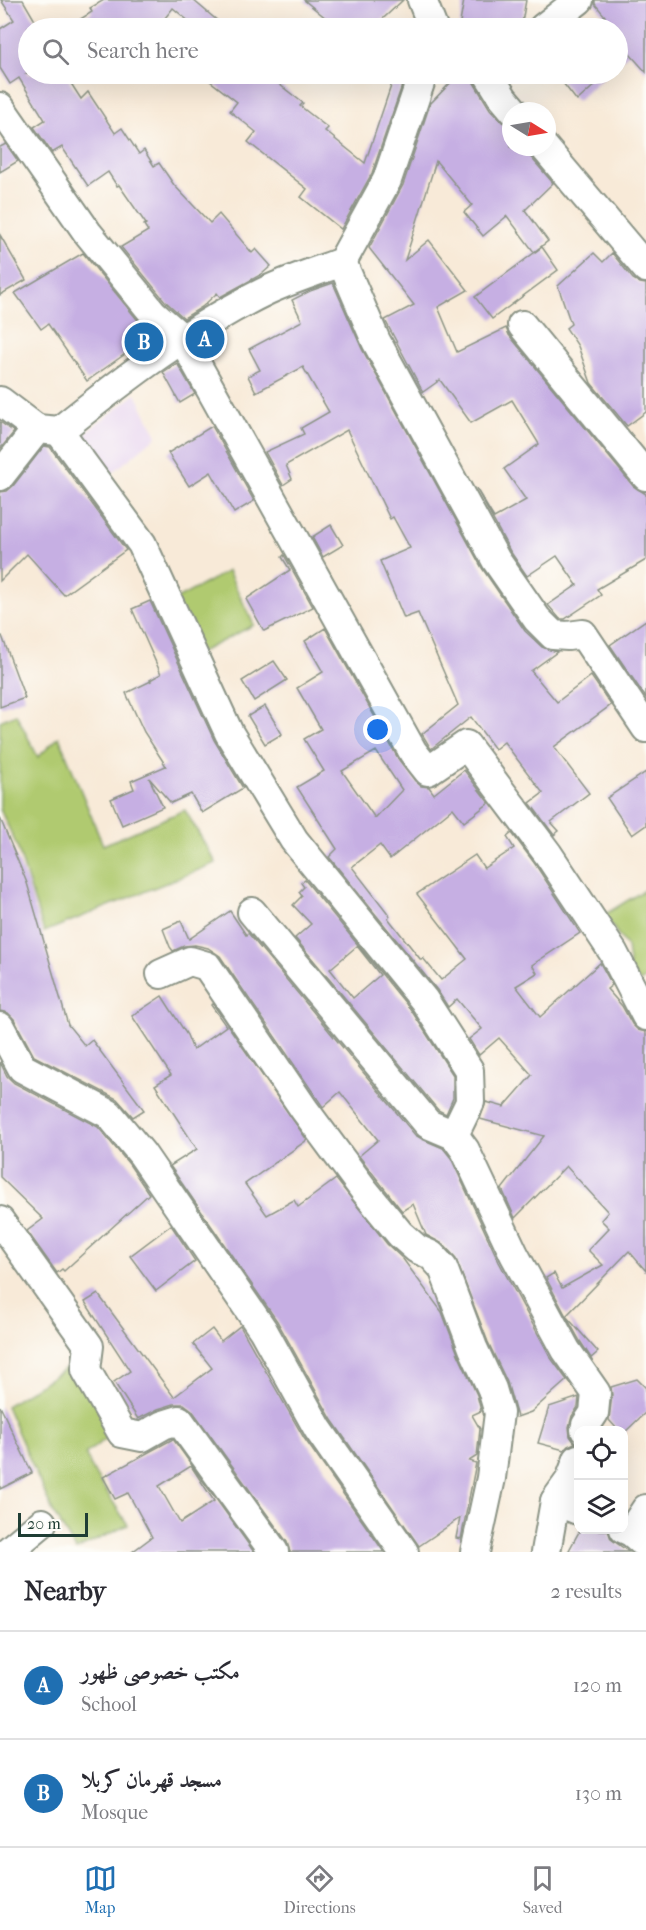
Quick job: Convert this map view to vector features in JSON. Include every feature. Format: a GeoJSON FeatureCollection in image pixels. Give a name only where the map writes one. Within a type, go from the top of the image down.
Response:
{"type":"FeatureCollection","features":[{"type":"Feature","properties":{"kind":"street"},"geometry":{"type":"LineString","coordinates":[[422,0],[429,18]]}},
{"type":"Feature","properties":{"kind":"street"},"geometry":{"type":"LineString","coordinates":[[556,18],[579,0]]}},
{"type":"Feature","properties":{"kind":"street"},"geometry":{"type":"LineString","coordinates":[[0,476],[48,430],[182,338],[270,289],[342,262],[387,180],[420,84]]}},
{"type":"Feature","properties":{"kind":"street"},"geometry":{"type":"LineString","coordinates":[[494,84],[506,102]]}},
{"type":"Feature","properties":{"kind":"street"},"geometry":{"type":"LineString","coordinates":[[0,107],[87,232],[153,313],[182,338],[413,752],[428,771],[466,745],[548,854],[613,952],[646,1016]]}},
{"type":"Feature","properties":{"kind":"street"},"geometry":{"type":"LineString","coordinates":[[552,156],[646,268]]}},
{"type":"Feature","properties":{"kind":"street"},"geometry":{"type":"LineString","coordinates":[[342,262],[376,341],[496,560],[537,620],[553,635],[583,634],[646,728]]}},
{"type":"Feature","properties":{"kind":"street"},"geometry":{"type":"LineString","coordinates":[[522,325],[646,476]]}},
{"type":"Feature","properties":{"kind":"street"},"geometry":{"type":"LineString","coordinates":[[0,401],[48,430],[142,544],[229,733],[294,840],[424,1000],[469,1070],[470,1102],[454,1135]]}},
{"type":"Feature","properties":{"kind":"street"},"geometry":{"type":"LineString","coordinates":[[252,912],[428,1124],[454,1135],[465,1150],[514,1254],[567,1350],[596,1393],[594,1413],[586,1426]]}},
{"type":"Feature","properties":{"kind":"street"},"geometry":{"type":"LineString","coordinates":[[161,974],[190,961],[207,966],[304,1109],[364,1190],[400,1234],[417,1249],[431,1255],[443,1268],[473,1348],[492,1389],[498,1413],[491,1478],[475,1552]]}},
{"type":"Feature","properties":{"kind":"street"},"geometry":{"type":"LineString","coordinates":[[0,1027],[22,1068],[109,1114],[141,1154],[264,1330],[318,1429],[404,1552]]}},
{"type":"Feature","properties":{"kind":"street"},"geometry":{"type":"LineString","coordinates":[[0,1221],[89,1346],[87,1370],[122,1433],[142,1437],[163,1425],[179,1420],[274,1552]]}},
{"type":"Feature","properties":{"kind":"street"},"geometry":{"type":"LineString","coordinates":[[546,1552],[567,1505],[570,1480],[574,1471]]}},
{"type":"Feature","properties":{"kind":"street"},"geometry":{"type":"LineString","coordinates":[[7,1552],[42,1523]]}},
{"type":"Feature","properties":{"kind":"shaded area"},"geometry":{"type":"Polygon","coordinates":[[[136,394],[157,436],[106,478],[78,439],[136,394]]]}},
{"type":"Feature","properties":{"kind":"green space"},"geometry":{"type":"Polygon","coordinates":[[[228,571],[254,625],[199,653],[173,601],[228,571]]]}},
{"type":"Feature","properties":{"kind":"green space"},"geometry":{"type":"Polygon","coordinates":[[[16,714],[38,757],[59,737],[103,845],[185,810],[216,863],[44,932],[17,846],[0,809],[0,721],[16,714]]]}},
{"type":"Feature","properties":{"kind":"green space"},"geometry":{"type":"Polygon","coordinates":[[[646,889],[646,978],[640,982],[630,970],[627,947],[604,915],[646,889]]]}},
{"type":"Feature","properties":{"kind":"green space"},"geometry":{"type":"Polygon","coordinates":[[[77,1361],[110,1436],[85,1454],[96,1476],[128,1525],[76,1550],[54,1514],[6,1406],[77,1361]]]}},
{"type":"Feature","properties":{"kind":"building"},"geometry":{"type":"Polygon","coordinates":[[[1,0],[23,0],[34,18],[18,18],[18,79],[10,84],[0,68],[0,29],[14,20],[1,0]]]}},
{"type":"Feature","properties":{"kind":"building"},"geometry":{"type":"Polygon","coordinates":[[[104,0],[193,0],[214,18],[185,18],[173,8],[165,18],[82,18],[92,12],[90,8],[104,0]]]}},
{"type":"Feature","properties":{"kind":"building"},"geometry":{"type":"Polygon","coordinates":[[[304,0],[403,0],[384,18],[326,18],[304,0]]]}},
{"type":"Feature","properties":{"kind":"building"},"geometry":{"type":"Polygon","coordinates":[[[464,0],[526,0],[523,18],[461,18],[464,0]]]}},
{"type":"Feature","properties":{"kind":"building"},"geometry":{"type":"Polygon","coordinates":[[[595,0],[646,0],[646,72],[628,54],[628,18],[602,18],[605,16],[595,4],[595,0]]]}},
{"type":"Feature","properties":{"kind":"building"},"geometry":{"type":"Polygon","coordinates":[[[23,84],[71,84],[81,99],[88,92],[115,133],[122,128],[139,154],[144,150],[154,166],[159,163],[174,185],[210,223],[219,214],[252,253],[256,249],[271,266],[262,274],[220,297],[217,293],[202,307],[184,318],[165,301],[121,247],[148,231],[144,225],[146,224],[119,185],[117,186],[108,172],[88,186],[62,147],[52,153],[34,127],[45,120],[23,84]]]}},
{"type":"Feature","properties":{"kind":"building"},"geometry":{"type":"Polygon","coordinates":[[[214,84],[279,84],[303,103],[300,106],[328,128],[325,131],[365,163],[392,84],[403,84],[372,173],[341,229],[301,197],[307,189],[248,142],[256,132],[230,111],[237,102],[214,84]]]}},
{"type":"Feature","properties":{"kind":"building"},"geometry":{"type":"Polygon","coordinates":[[[449,84],[475,84],[490,109],[502,122],[502,156],[530,156],[553,183],[525,210],[548,241],[534,252],[507,216],[483,236],[464,212],[472,205],[436,161],[405,260],[429,240],[468,290],[438,307],[457,352],[506,328],[509,335],[633,486],[646,494],[646,560],[597,589],[601,595],[565,619],[560,619],[548,605],[577,585],[557,556],[527,576],[510,551],[476,488],[494,518],[526,500],[504,469],[539,444],[512,400],[471,423],[440,380],[423,392],[385,320],[414,305],[369,248],[403,185],[430,104],[449,84]]]}},
{"type":"Feature","properties":{"kind":"building"},"geometry":{"type":"Polygon","coordinates":[[[564,84],[596,84],[577,101],[564,84]]]}},
{"type":"Feature","properties":{"kind":"building"},"geometry":{"type":"Polygon","coordinates":[[[6,144],[18,161],[0,172],[0,147],[6,144]]]}},
{"type":"Feature","properties":{"kind":"building"},"geometry":{"type":"Polygon","coordinates":[[[0,235],[26,280],[0,295],[0,235]]]}},
{"type":"Feature","properties":{"kind":"building"},"geometry":{"type":"Polygon","coordinates":[[[542,247],[558,270],[492,319],[475,297],[542,247]]]}},
{"type":"Feature","properties":{"kind":"building"},"geometry":{"type":"Polygon","coordinates":[[[83,253],[140,323],[156,337],[147,343],[145,340],[87,381],[48,324],[41,329],[15,293],[83,253]]]}},
{"type":"Feature","properties":{"kind":"building"},"geometry":{"type":"Polygon","coordinates":[[[594,253],[603,262],[612,253],[633,279],[646,284],[646,412],[627,426],[591,383],[578,346],[566,328],[571,324],[558,286],[594,253]]]}},
{"type":"Feature","properties":{"kind":"building"},"geometry":{"type":"Polygon","coordinates":[[[333,283],[362,349],[482,568],[525,631],[542,647],[557,652],[531,671],[557,702],[591,676],[611,705],[554,747],[589,793],[551,822],[559,831],[554,835],[530,803],[543,793],[504,742],[495,749],[471,717],[431,749],[422,734],[458,705],[418,613],[404,618],[380,561],[410,548],[393,517],[390,519],[347,430],[286,465],[292,479],[283,485],[265,452],[304,434],[301,428],[329,412],[303,367],[256,392],[248,376],[260,370],[249,349],[302,321],[292,300],[333,283]]]}},
{"type":"Feature","properties":{"kind":"building"},"geometry":{"type":"Polygon","coordinates":[[[177,363],[195,394],[180,403],[163,372],[177,363]]]}},
{"type":"Feature","properties":{"kind":"building"},"geometry":{"type":"Polygon","coordinates":[[[0,422],[14,432],[1,448],[0,447],[0,422]]]}},
{"type":"Feature","properties":{"kind":"building"},"geometry":{"type":"Polygon","coordinates":[[[212,426],[254,501],[234,513],[211,472],[189,486],[168,453],[212,426]]]}},
{"type":"Feature","properties":{"kind":"building"},"geometry":{"type":"Polygon","coordinates":[[[44,446],[50,447],[126,550],[64,595],[27,554],[0,581],[0,492],[7,491],[13,486],[44,446]]]}},
{"type":"Feature","properties":{"kind":"building"},"geometry":{"type":"Polygon","coordinates":[[[331,525],[343,545],[323,557],[312,537],[331,525]]]}},
{"type":"Feature","properties":{"kind":"building"},"geometry":{"type":"Polygon","coordinates":[[[284,555],[313,607],[264,631],[246,599],[290,570],[282,557],[284,555]]]}},
{"type":"Feature","properties":{"kind":"building"},"geometry":{"type":"Polygon","coordinates":[[[150,601],[214,740],[243,788],[202,813],[191,794],[171,803],[149,778],[163,807],[122,825],[111,799],[134,789],[131,781],[166,766],[144,732],[126,693],[161,674],[132,609],[150,601]]]}},
{"type":"Feature","properties":{"kind":"building"},"geometry":{"type":"Polygon","coordinates":[[[646,620],[646,698],[610,645],[646,620]]]}},
{"type":"Feature","properties":{"kind":"building"},"geometry":{"type":"Polygon","coordinates":[[[325,628],[399,760],[415,781],[421,786],[429,787],[434,794],[464,770],[489,803],[464,822],[453,808],[390,859],[380,845],[352,867],[421,960],[423,958],[441,980],[467,959],[417,894],[475,855],[484,868],[514,848],[507,837],[512,833],[580,933],[532,965],[537,973],[516,986],[540,1017],[600,963],[612,985],[607,989],[622,1006],[632,1024],[638,1030],[646,1032],[646,1271],[629,1251],[566,1316],[546,1278],[554,1273],[562,1288],[603,1265],[588,1250],[609,1228],[601,1220],[608,1212],[566,1166],[515,1218],[502,1189],[544,1136],[480,1119],[486,1102],[504,1107],[532,1075],[499,1038],[479,1055],[469,1039],[482,1029],[457,999],[448,1007],[437,990],[329,857],[337,849],[297,787],[324,771],[304,739],[321,729],[297,688],[323,672],[305,641],[325,628]],[[376,751],[342,771],[375,818],[402,790],[376,751]]]}},
{"type":"Feature","properties":{"kind":"building"},"geometry":{"type":"Polygon","coordinates":[[[0,636],[2,636],[25,698],[0,707],[0,636]]]}},
{"type":"Feature","properties":{"kind":"building"},"geometry":{"type":"Polygon","coordinates":[[[274,661],[287,680],[254,701],[242,681],[274,661]]]}},
{"type":"Feature","properties":{"kind":"building"},"geometry":{"type":"Polygon","coordinates":[[[265,706],[282,734],[265,744],[248,716],[265,706]]]}},
{"type":"Feature","properties":{"kind":"building"},"geometry":{"type":"Polygon","coordinates":[[[646,772],[646,825],[632,835],[607,798],[646,772]]]}},
{"type":"Feature","properties":{"kind":"building"},"geometry":{"type":"Polygon","coordinates":[[[0,818],[27,883],[68,1025],[85,1046],[92,1040],[144,1110],[133,1117],[117,1099],[34,1056],[14,1019],[8,1013],[0,1011],[0,818]]]}},
{"type":"Feature","properties":{"kind":"building"},"geometry":{"type":"Polygon","coordinates":[[[305,880],[411,1010],[453,1075],[453,1098],[446,1114],[438,1110],[295,938],[311,924],[293,905],[302,896],[299,892],[304,887],[301,883],[305,880]],[[357,946],[330,969],[353,998],[380,975],[357,946]]]}},
{"type":"Feature","properties":{"kind":"building"},"geometry":{"type":"Polygon","coordinates":[[[230,911],[246,935],[248,933],[415,1135],[443,1148],[451,1158],[499,1262],[551,1358],[567,1380],[531,1412],[517,1417],[507,1382],[488,1342],[455,1257],[443,1244],[426,1235],[413,1204],[402,1211],[359,1156],[378,1140],[340,1092],[323,1107],[220,956],[208,948],[195,945],[184,946],[173,951],[170,947],[163,929],[181,921],[189,939],[230,911]]]}},
{"type":"Feature","properties":{"kind":"building"},"geometry":{"type":"Polygon","coordinates":[[[162,996],[187,1035],[193,1050],[226,1026],[211,1005],[213,1004],[307,1140],[245,1184],[267,1215],[294,1200],[298,1207],[336,1179],[387,1244],[403,1259],[442,1312],[477,1395],[481,1411],[472,1415],[480,1429],[477,1456],[469,1461],[476,1463],[461,1539],[456,1538],[460,1518],[419,1546],[332,1420],[277,1321],[170,1166],[197,1149],[155,1085],[171,1075],[132,1016],[162,996]]]}},
{"type":"Feature","properties":{"kind":"building"},"geometry":{"type":"Polygon","coordinates":[[[0,1062],[7,1076],[14,1083],[98,1127],[129,1164],[149,1194],[64,1271],[62,1269],[57,1273],[27,1231],[43,1219],[0,1177],[0,1062]]]}},
{"type":"Feature","properties":{"kind":"building"},"geometry":{"type":"Polygon","coordinates":[[[171,1225],[195,1261],[156,1291],[130,1256],[171,1225]]]}},
{"type":"Feature","properties":{"kind":"building"},"geometry":{"type":"Polygon","coordinates":[[[98,1294],[174,1397],[212,1368],[193,1344],[212,1329],[221,1341],[240,1326],[304,1438],[384,1552],[290,1552],[287,1542],[192,1410],[184,1404],[174,1404],[138,1419],[114,1382],[130,1371],[85,1302],[98,1294]]]}},
{"type":"Feature","properties":{"kind":"building"},"geometry":{"type":"Polygon","coordinates":[[[566,1316],[598,1352],[591,1358],[580,1341],[566,1316]]]}},
{"type":"Feature","properties":{"kind":"building"},"geometry":{"type":"Polygon","coordinates":[[[637,1379],[646,1388],[646,1412],[628,1429],[628,1426],[614,1426],[609,1420],[611,1387],[637,1379]]]}},
{"type":"Feature","properties":{"kind":"building"},"geometry":{"type":"Polygon","coordinates":[[[579,1397],[578,1407],[569,1427],[574,1443],[564,1450],[538,1443],[549,1407],[579,1397]]]}},
{"type":"Feature","properties":{"kind":"building"},"geometry":{"type":"Polygon","coordinates":[[[0,1406],[32,1473],[0,1489],[0,1406]]]}},
{"type":"Feature","properties":{"kind":"building"},"geometry":{"type":"Polygon","coordinates":[[[173,1439],[254,1552],[132,1552],[152,1537],[128,1493],[115,1499],[103,1477],[173,1439]],[[191,1466],[159,1486],[180,1523],[214,1501],[191,1466]]]}},
{"type":"Feature","properties":{"kind":"building"},"geometry":{"type":"Polygon","coordinates":[[[578,1534],[609,1534],[611,1539],[629,1552],[568,1552],[578,1534]]]}},
{"type":"Feature","properties":{"kind":"place","name":"مکتب خصوصی ظهور"},"geometry":{"type":"Point","coordinates":[205,339]}},
{"type":"Feature","properties":{"kind":"place","name":"مسجد قهرمان کربلا"},"geometry":{"type":"Point","coordinates":[144,342]}}]}
